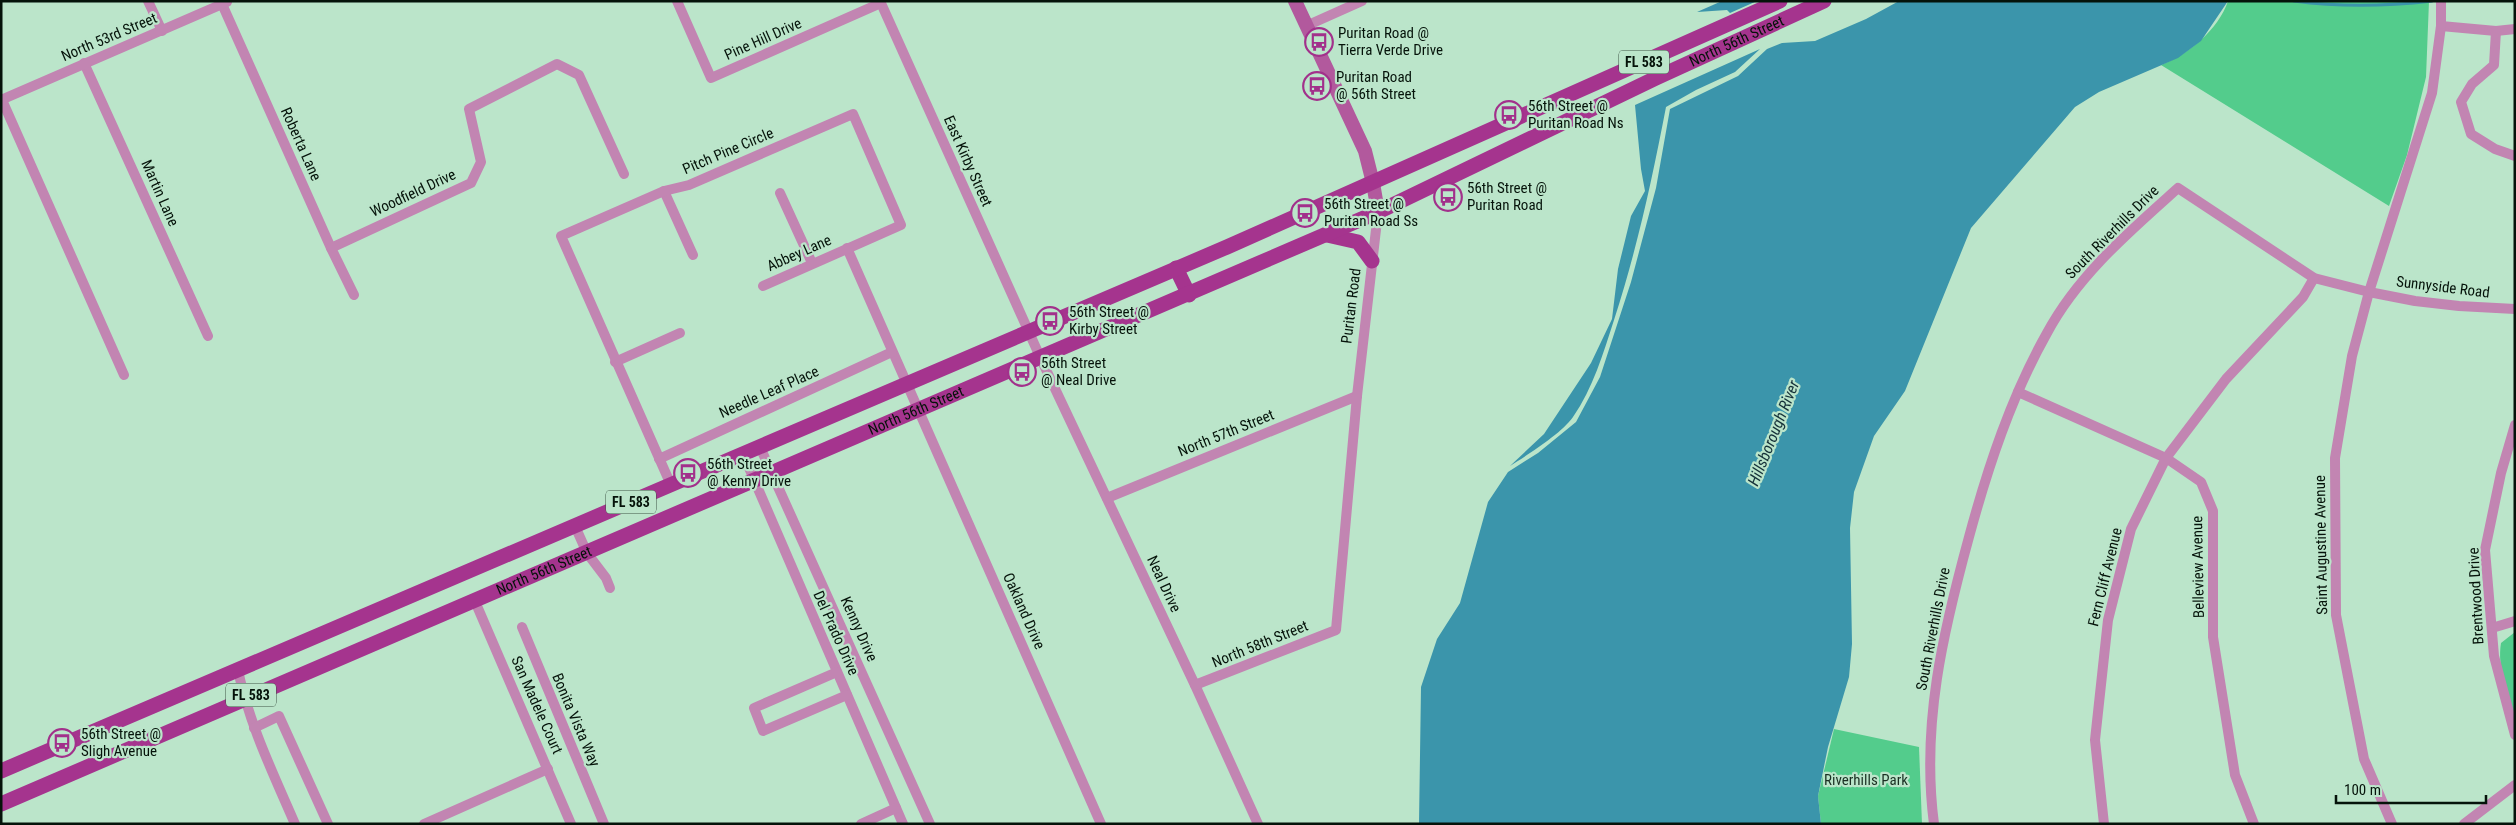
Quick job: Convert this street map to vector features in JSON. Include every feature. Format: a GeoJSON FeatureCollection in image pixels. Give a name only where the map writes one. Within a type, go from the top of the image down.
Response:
{"type":"FeatureCollection","features":[{"type":"Feature","properties":{"kind":"main road","name":"North 56th Street"},"geometry":{"type":"LineString","coordinates":[[1,771],[907,385],[1374,183],[1780,1]]}},
{"type":"Feature","properties":{"kind":"main road","name":"North 56th Street"},"geometry":{"type":"LineString","coordinates":[[1,804],[474,599],[587,553],[1326,235],[1824,1]]}},
{"type":"Feature","properties":{"kind":"main road"},"geometry":{"type":"LineString","coordinates":[[1604,80],[1613,99]]}},
{"type":"Feature","properties":{"kind":"main road"},"geometry":{"type":"LineString","coordinates":[[1326,235],[1358,242],[1372,261]]}},
{"type":"Feature","properties":{"kind":"main road"},"geometry":{"type":"LineString","coordinates":[[1176,268],[1189,295]]}},
{"type":"Feature","properties":{"kind":"street"},"geometry":{"type":"LineString","coordinates":[[148,1],[162,31]]}},
{"type":"Feature","properties":{"kind":"street","name":"Pine Hill Drive"},"geometry":{"type":"LineString","coordinates":[[677,1],[711,78],[881,2]]}},
{"type":"Feature","properties":{"kind":"street","name":"Puritan Road"},"geometry":{"type":"LineString","coordinates":[[1295,1],[1364,151],[1374,183],[1378,212],[1357,396],[1336,630]]}},
{"type":"Feature","properties":{"kind":"street"},"geometry":{"type":"LineString","coordinates":[[1306,26],[1362,1]]}},
{"type":"Feature","properties":{"kind":"street"},"geometry":{"type":"LineString","coordinates":[[2369,292],[2432,93],[2441,26],[2441,1]]}},
{"type":"Feature","properties":{"kind":"street","name":"North 53rd Street"},"geometry":{"type":"LineString","coordinates":[[2,100],[225,2]]}},
{"type":"Feature","properties":{"kind":"street","name":"Roberta Lane"},"geometry":{"type":"LineString","coordinates":[[225,2],[331,248],[354,295]]}},
{"type":"Feature","properties":{"kind":"street","name":"East Kirby Street"},"geometry":{"type":"LineString","coordinates":[[881,2],[1041,359]]}},
{"type":"Feature","properties":{"kind":"street"},"geometry":{"type":"LineString","coordinates":[[2441,26],[2496,31],[2515,29]]}},
{"type":"Feature","properties":{"kind":"street"},"geometry":{"type":"LineString","coordinates":[[2496,31],[2494,65],[2472,84],[2461,102],[2471,134],[2495,149],[2515,156]]}},
{"type":"Feature","properties":{"kind":"street","name":"Martin Lane"},"geometry":{"type":"LineString","coordinates":[[84,63],[208,336]]}},
{"type":"Feature","properties":{"kind":"street","name":"Woodfield Drive"},"geometry":{"type":"LineString","coordinates":[[331,248],[471,183],[481,162],[469,108],[556,64],[580,75],[624,174]]}},
{"type":"Feature","properties":{"kind":"street"},"geometry":{"type":"LineString","coordinates":[[2,100],[124,375]]}},
{"type":"Feature","properties":{"kind":"street","name":"Pitch Pine Circle"},"geometry":{"type":"LineString","coordinates":[[671,485],[615,362],[561,236],[664,191],[689,185],[853,114],[902,225],[847,248]]}},
{"type":"Feature","properties":{"kind":"street","name":"South Riverhills Drive"},"geometry":{"type":"LineString","coordinates":[[1934,824],[1929,788],[1930,725],[1950,608],[1996,446],[2018,392],[2047,332],[2081,282],[2128,234],[2178,188],[2314,278],[2369,292]]}},
{"type":"Feature","properties":{"kind":"street"},"geometry":{"type":"LineString","coordinates":[[664,191],[692,255]]}},
{"type":"Feature","properties":{"kind":"street"},"geometry":{"type":"LineString","coordinates":[[780,193],[812,263]]}},
{"type":"Feature","properties":{"kind":"street"},"geometry":{"type":"LineString","coordinates":[[847,248],[907,385]]}},
{"type":"Feature","properties":{"kind":"street","name":"Abbey Lane"},"geometry":{"type":"LineString","coordinates":[[763,286],[847,248]]}},
{"type":"Feature","properties":{"kind":"street","name":"Fern Cliff Avenue"},"geometry":{"type":"LineString","coordinates":[[2104,824],[2095,740],[2108,620],[2131,529],[2166,458],[2226,379],[2303,297],[2314,278]]}},
{"type":"Feature","properties":{"kind":"street","name":"Sunnyside Road"},"geometry":{"type":"LineString","coordinates":[[2369,292],[2459,306],[2515,309]]}},
{"type":"Feature","properties":{"kind":"street","name":"Saint Augustine Avenue"},"geometry":{"type":"LineString","coordinates":[[2369,292],[2352,356],[2335,458],[2336,615],[2364,759],[2392,824]]}},
{"type":"Feature","properties":{"kind":"street"},"geometry":{"type":"LineString","coordinates":[[615,362],[680,333]]}},
{"type":"Feature","properties":{"kind":"street","name":"Needle Leaf Place"},"geometry":{"type":"LineString","coordinates":[[659,459],[892,352]]}},
{"type":"Feature","properties":{"kind":"street","name":"Neal Drive"},"geometry":{"type":"LineString","coordinates":[[1041,359],[1195,685],[1258,824]]}},
{"type":"Feature","properties":{"kind":"street","name":"Oakland Drive"},"geometry":{"type":"LineString","coordinates":[[907,385],[1101,824]]}},
{"type":"Feature","properties":{"kind":"street","name":"Belleview Avenue"},"geometry":{"type":"LineString","coordinates":[[2018,392],[2166,458],[2201,482],[2213,511],[2213,637],[2235,775],[2254,824]]}},
{"type":"Feature","properties":{"kind":"street","name":"North 57th Street"},"geometry":{"type":"LineString","coordinates":[[1107,498],[1357,396]]}},
{"type":"Feature","properties":{"kind":"street","name":"Brentwood Drive"},"geometry":{"type":"LineString","coordinates":[[2515,426],[2501,473],[2485,550],[2494,656],[2515,734]]}},
{"type":"Feature","properties":{"kind":"street","name":"Kenny Drive"},"geometry":{"type":"LineString","coordinates":[[760,447],[930,824]]}},
{"type":"Feature","properties":{"kind":"street","name":"Del Prado Drive"},"geometry":{"type":"LineString","coordinates":[[743,454],[903,824]]}},
{"type":"Feature","properties":{"kind":"street"},"geometry":{"type":"LineString","coordinates":[[575,526],[587,553],[606,578],[610,588]]}},
{"type":"Feature","properties":{"kind":"street","name":"San Madele Court"},"geometry":{"type":"LineString","coordinates":[[474,599],[571,824]]}},
{"type":"Feature","properties":{"kind":"street"},"geometry":{"type":"LineString","coordinates":[[2492,628],[2515,621]]}},
{"type":"Feature","properties":{"kind":"street","name":"Bonita Vista Way"},"geometry":{"type":"LineString","coordinates":[[522,627],[604,824]]}},
{"type":"Feature","properties":{"kind":"street","name":"North 58th Street"},"geometry":{"type":"LineString","coordinates":[[1195,685],[1336,630]]}},
{"type":"Feature","properties":{"kind":"street"},"geometry":{"type":"LineString","coordinates":[[238,670],[244,698],[254,728],[295,824]]}},
{"type":"Feature","properties":{"kind":"street"},"geometry":{"type":"LineString","coordinates":[[837,672],[754,708],[763,731],[847,695]]}},
{"type":"Feature","properties":{"kind":"street"},"geometry":{"type":"LineString","coordinates":[[254,728],[279,716],[328,824]]}},
{"type":"Feature","properties":{"kind":"street"},"geometry":{"type":"LineString","coordinates":[[424,824],[548,769]]}},
{"type":"Feature","properties":{"kind":"street"},"geometry":{"type":"LineString","coordinates":[[2464,824],[2515,785]]}},
{"type":"Feature","properties":{"kind":"street"},"geometry":{"type":"LineString","coordinates":[[861,824],[896,808]]}},
{"type":"Feature","properties":{"kind":"green space"},"geometry":{"type":"Polygon","coordinates":[[[2228,1],[2429,1],[2426,77],[2407,155],[2389,206],[2161,65],[2192,48],[2201,40],[2217,22],[2228,1]]]}},
{"type":"Feature","properties":{"kind":"green space"},"geometry":{"type":"Polygon","coordinates":[[[2515,632],[2515,716],[2503,680],[2500,652],[2501,643],[2515,632]]]}},
{"type":"Feature","properties":{"kind":"green space","name":"Riverhills Park"},"geometry":{"type":"Polygon","coordinates":[[[1834,729],[1919,747],[1922,824],[1821,824],[1818,796],[1834,729]]]}},
{"type":"Feature","properties":{"kind":"water"},"geometry":{"type":"Polygon","coordinates":[[[1722,1],[1757,1],[1730,13],[1727,10],[1697,12],[1722,1]]]}},
{"type":"Feature","properties":{"kind":"water","name":"Hillsborough River"},"geometry":{"type":"Polygon","coordinates":[[[1899,1],[2228,1],[2201,41],[2178,58],[2099,92],[2075,107],[1971,228],[1905,391],[1874,436],[1854,492],[1850,528],[1852,644],[1849,677],[1828,747],[1818,796],[1821,824],[1419,824],[1421,687],[1437,639],[1460,603],[1488,502],[1508,472],[1538,453],[1576,422],[1600,377],[1631,282],[1656,188],[1670,109],[1738,76],[1767,49],[1782,43],[1815,41],[1866,19],[1899,1]]]}},
{"type":"Feature","properties":{"kind":"water"},"geometry":{"type":"Polygon","coordinates":[[[1760,49],[1735,72],[1696,90],[1666,107],[1637,241],[1606,345],[1592,383],[1568,424],[1543,444],[1510,466],[1544,434],[1591,363],[1612,319],[1618,269],[1631,216],[1645,191],[1635,105],[1760,49]]]}},
{"type":"Feature","properties":{"kind":"waterway"},"geometry":{"type":"LineString","coordinates":[[2294,1],[2363,5],[2432,1]]}},
{"type":"Feature","properties":{"kind":"place","name":"Puritan Road @ Tierra Verde Drive"},"geometry":{"type":"Point","coordinates":[1319,42]}},
{"type":"Feature","properties":{"kind":"place","name":"Puritan Road @ 56th Street"},"geometry":{"type":"Point","coordinates":[1317,86]}},
{"type":"Feature","properties":{"kind":"place","name":"56th Street @ Puritan Road Ns"},"geometry":{"type":"Point","coordinates":[1509,115]}},
{"type":"Feature","properties":{"kind":"place","name":"56th Street @ Puritan Road"},"geometry":{"type":"Point","coordinates":[1448,197]}},
{"type":"Feature","properties":{"kind":"place","name":"56th Street @ Puritan Road Ss"},"geometry":{"type":"Point","coordinates":[1305,213]}},
{"type":"Feature","properties":{"kind":"place","name":"56th Street @ Kirby Street"},"geometry":{"type":"Point","coordinates":[1050,321]}},
{"type":"Feature","properties":{"kind":"place","name":"56th Street @ Neal Drive"},"geometry":{"type":"Point","coordinates":[1022,372]}},
{"type":"Feature","properties":{"kind":"place","name":"56th Street @ Kenny Drive"},"geometry":{"type":"Point","coordinates":[688,473]}},
{"type":"Feature","properties":{"kind":"place","name":"56th Street @ Sligh Avenue"},"geometry":{"type":"Point","coordinates":[62,743]}}]}
